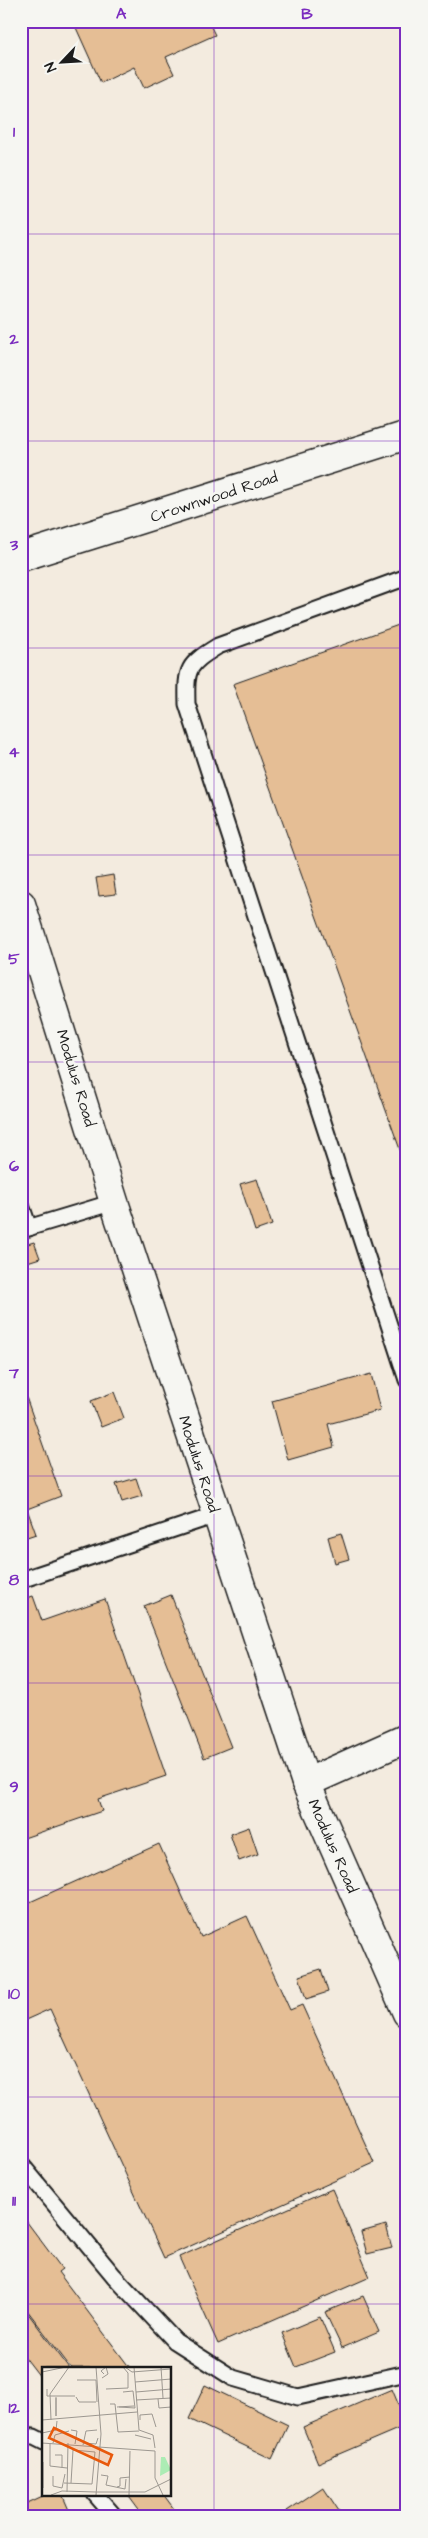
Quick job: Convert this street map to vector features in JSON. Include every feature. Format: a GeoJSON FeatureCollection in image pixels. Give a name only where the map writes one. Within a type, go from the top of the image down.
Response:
{"type":"FeatureCollection","features":[{"type":"Feature","properties":{"kind":"street","name":"Crownwood Road"},"geometry":{"type":"LineString","coordinates":[[21,558],[407,435]]}},
{"type":"Feature","properties":{"kind":"street","name":"Modulus Road"},"geometry":{"type":"LineString","coordinates":[[21,904],[114,1202],[306,1783],[407,2013]]}},
{"type":"Feature","properties":{"kind":"street"},"geometry":{"type":"LineString","coordinates":[[306,1783],[407,1738]]}},
{"type":"Feature","properties":{"kind":"lane"},"geometry":{"type":"LineString","coordinates":[[407,577],[218,646],[199,658],[186,676],[187,704],[407,1380]]}},
{"type":"Feature","properties":{"kind":"lane"},"geometry":{"type":"LineString","coordinates":[[21,1205],[25,1229],[114,1202]]}},
{"type":"Feature","properties":{"kind":"lane"},"geometry":{"type":"LineString","coordinates":[[21,1580],[216,1515]]}},
{"type":"Feature","properties":{"kind":"lane"},"geometry":{"type":"LineString","coordinates":[[21,2164],[114,2276],[175,2341],[233,2378],[298,2397],[407,2373]]}},
{"type":"Feature","properties":{"kind":"lane"},"geometry":{"type":"LineString","coordinates":[[21,2436],[34,2437],[42,2441]]}},
{"type":"Feature","properties":{"kind":"lane"},"geometry":{"type":"LineString","coordinates":[[97,2496],[115,2517]]}},
{"type":"Feature","properties":{"kind":"building"},"geometry":{"type":"Polygon","coordinates":[[[73,21],[208,21],[215,35],[166,57],[174,74],[144,88],[134,67],[101,83],[73,21]]]}},
{"type":"Feature","properties":{"kind":"building"},"geometry":{"type":"Polygon","coordinates":[[[407,622],[407,1169],[233,684],[407,622]]]}},
{"type":"Feature","properties":{"kind":"building"},"geometry":{"type":"Polygon","coordinates":[[[113,875],[116,894],[99,896],[96,878],[113,875]]]}},
{"type":"Feature","properties":{"kind":"building"},"geometry":{"type":"Polygon","coordinates":[[[257,1179],[272,1225],[255,1231],[240,1184],[257,1179]]]}},
{"type":"Feature","properties":{"kind":"building"},"geometry":{"type":"Polygon","coordinates":[[[34,1242],[40,1258],[21,1264],[21,1246],[34,1242]]]}},
{"type":"Feature","properties":{"kind":"building"},"geometry":{"type":"Polygon","coordinates":[[[371,1374],[380,1410],[328,1424],[334,1447],[288,1460],[272,1401],[371,1374]]]}},
{"type":"Feature","properties":{"kind":"building"},"geometry":{"type":"Polygon","coordinates":[[[21,1383],[61,1496],[27,1509],[36,1534],[21,1539],[21,1383]]]}},
{"type":"Feature","properties":{"kind":"building"},"geometry":{"type":"Polygon","coordinates":[[[114,1392],[124,1418],[101,1427],[91,1401],[114,1392]]]}},
{"type":"Feature","properties":{"kind":"building"},"geometry":{"type":"Polygon","coordinates":[[[136,1478],[142,1496],[122,1502],[116,1484],[136,1478]]]}},
{"type":"Feature","properties":{"kind":"building"},"geometry":{"type":"Polygon","coordinates":[[[341,1533],[349,1559],[335,1563],[328,1537],[341,1533]]]}},
{"type":"Feature","properties":{"kind":"building"},"geometry":{"type":"Polygon","coordinates":[[[171,1595],[231,1747],[204,1758],[144,1606],[171,1595]]]}},
{"type":"Feature","properties":{"kind":"building"},"geometry":{"type":"Polygon","coordinates":[[[33,1596],[42,1621],[105,1599],[166,1776],[98,1799],[102,1811],[21,1839],[21,1600],[33,1596]]]}},
{"type":"Feature","properties":{"kind":"building"},"geometry":{"type":"Polygon","coordinates":[[[249,1827],[258,1854],[239,1861],[230,1834],[249,1827]]]}},
{"type":"Feature","properties":{"kind":"building"},"geometry":{"type":"Polygon","coordinates":[[[159,1844],[201,1937],[247,1916],[290,2010],[302,2005],[374,2163],[164,2258],[50,2009],[21,2022],[21,1906],[159,1844]]]}},
{"type":"Feature","properties":{"kind":"building"},"geometry":{"type":"Polygon","coordinates":[[[321,1969],[328,1992],[306,1999],[299,1976],[321,1969]]]}},
{"type":"Feature","properties":{"kind":"building"},"geometry":{"type":"Polygon","coordinates":[[[332,2189],[370,2277],[218,2344],[179,2257],[332,2189]]]}},
{"type":"Feature","properties":{"kind":"building"},"geometry":{"type":"Polygon","coordinates":[[[21,2214],[62,2269],[58,2272],[129,2367],[70,2367],[21,2302],[21,2214]]]}},
{"type":"Feature","properties":{"kind":"building"},"geometry":{"type":"Polygon","coordinates":[[[386,2225],[392,2248],[367,2254],[361,2232],[386,2225]]]}},
{"type":"Feature","properties":{"kind":"building"},"geometry":{"type":"Polygon","coordinates":[[[363,2296],[379,2332],[342,2348],[325,2312],[363,2296]]]}},
{"type":"Feature","properties":{"kind":"building"},"geometry":{"type":"Polygon","coordinates":[[[21,2304],[68,2367],[42,2367],[42,2379],[21,2352],[21,2304]]]}},
{"type":"Feature","properties":{"kind":"building"},"geometry":{"type":"Polygon","coordinates":[[[320,2317],[335,2352],[296,2367],[282,2333],[320,2317]]]}},
{"type":"Feature","properties":{"kind":"building"},"geometry":{"type":"Polygon","coordinates":[[[205,2385],[288,2425],[272,2459],[189,2419],[205,2385]]]}},
{"type":"Feature","properties":{"kind":"building"},"geometry":{"type":"Polygon","coordinates":[[[392,2389],[407,2425],[318,2463],[303,2427],[392,2389]]]}},
{"type":"Feature","properties":{"kind":"building"},"geometry":{"type":"Polygon","coordinates":[[[323,2487],[343,2517],[278,2517],[323,2487]]]}},
{"type":"Feature","properties":{"kind":"building"},"geometry":{"type":"Polygon","coordinates":[[[43,2496],[63,2496],[72,2517],[21,2517],[21,2506],[43,2496]]]}},
{"type":"Feature","properties":{"kind":"building"},"geometry":{"type":"Polygon","coordinates":[[[128,2496],[164,2496],[180,2517],[144,2517],[128,2496]]]}}]}
